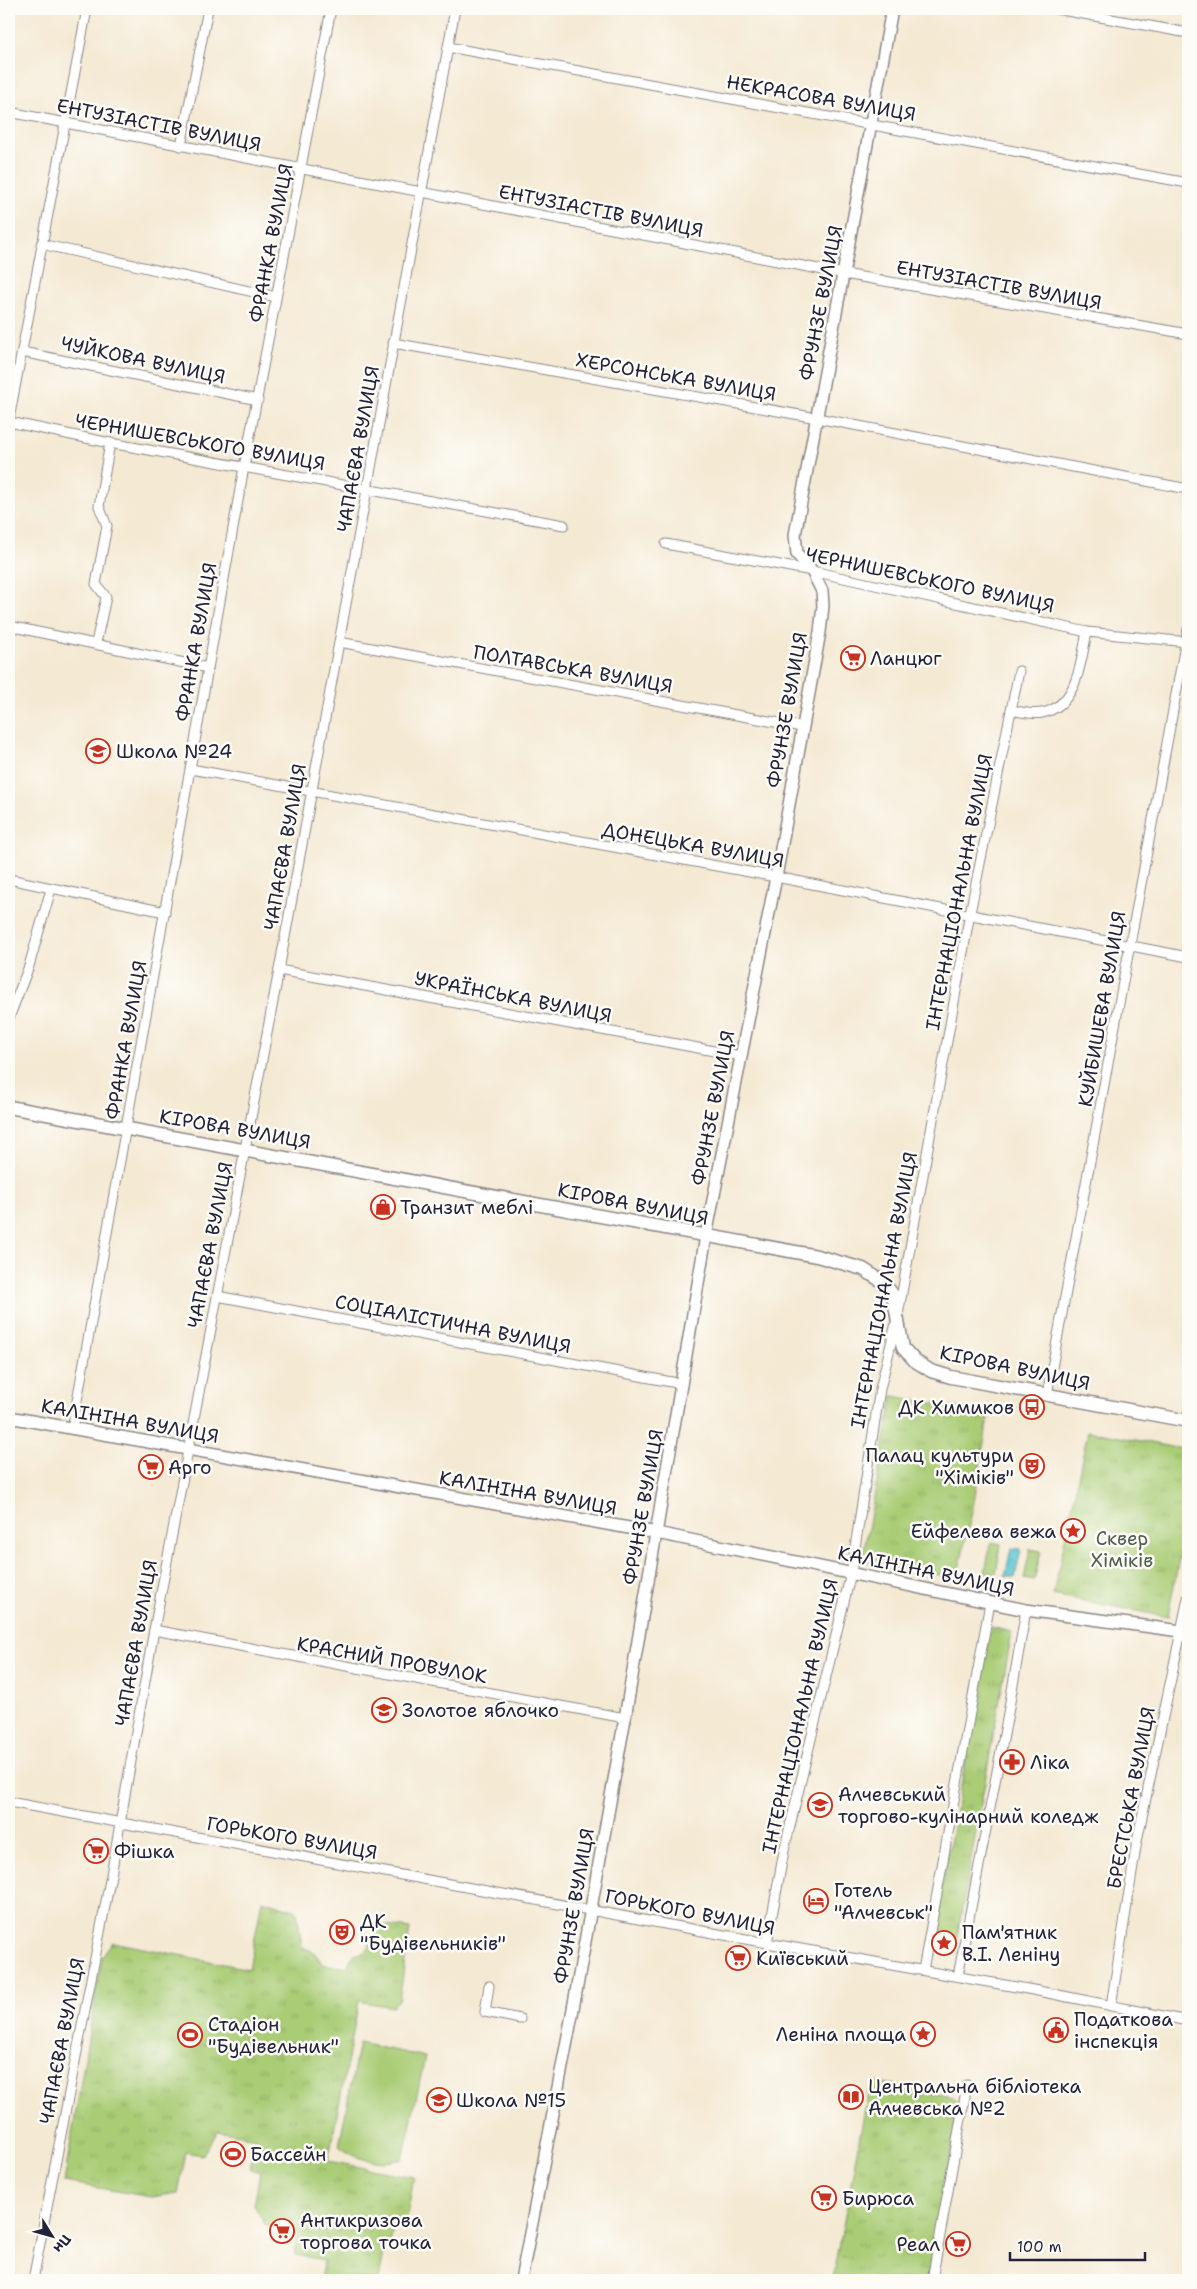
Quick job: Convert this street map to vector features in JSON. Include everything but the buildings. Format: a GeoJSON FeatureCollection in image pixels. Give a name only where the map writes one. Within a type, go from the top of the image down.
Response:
{"type":"FeatureCollection","features":[{"type":"Feature","properties":{"kind":"main road","name":"КІРОВА ВУЛИЦЯ"},"geometry":{"type":"LineString","coordinates":[[9,1107],[817,1256],[863,1269],[883,1282],[893,1295],[903,1348],[915,1361],[931,1371],[951,1377],[1188,1421]]}},
{"type":"Feature","properties":{"kind":"street"},"geometry":{"type":"LineString","coordinates":[[9,421],[87,9]]}},
{"type":"Feature","properties":{"kind":"street"},"geometry":{"type":"LineString","coordinates":[[181,146],[208,9]]}},
{"type":"Feature","properties":{"kind":"street","name":"ФРАНКА ВУЛИЦЯ"},"geometry":{"type":"LineString","coordinates":[[72,1429],[166,912],[244,467],[302,170],[331,9]]}},
{"type":"Feature","properties":{"kind":"street","name":"ЧАПАЄВА ВУЛИЦЯ"},"geometry":{"type":"LineString","coordinates":[[33,2280],[109,1884],[154,1630],[279,970],[455,9]]}},
{"type":"Feature","properties":{"kind":"street","name":"ФРУНЗЕ ВУЛИЦЯ"},"geometry":{"type":"LineString","coordinates":[[521,2280],[591,1910],[706,1236],[776,877],[823,606],[822,591],[812,571],[797,554],[796,535],[892,9]]}},
{"type":"Feature","properties":{"kind":"street"},"geometry":{"type":"LineString","coordinates":[[1056,9],[1188,33]]}},
{"type":"Feature","properties":{"kind":"street","name":"НЕКРАСОВА ВУЛИЦЯ"},"geometry":{"type":"LineString","coordinates":[[448,47],[1188,184]]}},
{"type":"Feature","properties":{"kind":"street","name":"ЕНТУЗІАСТІВ ВУЛИЦЯ"},"geometry":{"type":"LineString","coordinates":[[9,112],[420,194],[844,274],[1188,334]]}},
{"type":"Feature","properties":{"kind":"street"},"geometry":{"type":"LineString","coordinates":[[41,244],[276,297]]}},
{"type":"Feature","properties":{"kind":"street","name":"ХЕРСОНСЬКА ВУЛИЦЯ"},"geometry":{"type":"LineString","coordinates":[[393,343],[817,418],[1188,489]]}},
{"type":"Feature","properties":{"kind":"street","name":"ЧУЙКОВА ВУЛИЦЯ"},"geometry":{"type":"LineString","coordinates":[[22,352],[258,400]]}},
{"type":"Feature","properties":{"kind":"street","name":"ЧЕРНИШЕВСЬКОГО ВУЛИЦЯ"},"geometry":{"type":"LineString","coordinates":[[9,421],[110,443],[368,488],[564,525]]}},
{"type":"Feature","properties":{"kind":"street"},"geometry":{"type":"LineString","coordinates":[[96,643],[106,597],[96,584],[108,526],[99,506],[110,443]]}},
{"type":"Feature","properties":{"kind":"street","name":"ЧЕРНИШЕВСЬКОГО ВУЛИЦЯ"},"geometry":{"type":"LineString","coordinates":[[666,544],[812,571],[1087,632],[1187,642]]}},
{"type":"Feature","properties":{"kind":"street"},"geometry":{"type":"LineString","coordinates":[[9,626],[208,668]]}},
{"type":"Feature","properties":{"kind":"street","name":"КУЙБИШЕВА ВУЛИЦЯ"},"geometry":{"type":"LineString","coordinates":[[1047,1394],[1188,629]]}},
{"type":"Feature","properties":{"kind":"street"},"geometry":{"type":"LineString","coordinates":[[1011,710],[1042,713],[1053,709],[1064,701],[1078,673],[1087,632]]}},
{"type":"Feature","properties":{"kind":"street","name":"ПОЛТАВСЬКА ВУЛИЦЯ"},"geometry":{"type":"LineString","coordinates":[[339,642],[802,727]]}},
{"type":"Feature","properties":{"kind":"street","name":"ІНТЕРНАЦІОНАЛЬНА ВУЛИЦЯ"},"geometry":{"type":"LineString","coordinates":[[767,1943],[784,1851],[851,1573],[880,1389],[898,1315],[970,913],[1019,671]]}},
{"type":"Feature","properties":{"kind":"street","name":"ДОНЕЦЬКА ВУЛИЦЯ"},"geometry":{"type":"LineString","coordinates":[[191,769],[311,793],[970,913],[1188,956]]}},
{"type":"Feature","properties":{"kind":"street"},"geometry":{"type":"LineString","coordinates":[[9,880],[166,912]]}},
{"type":"Feature","properties":{"kind":"street"},"geometry":{"type":"LineString","coordinates":[[9,1018],[29,966],[50,889]]}},
{"type":"Feature","properties":{"kind":"street","name":"УКРАЇНСЬКА ВУЛИЦЯ"},"geometry":{"type":"LineString","coordinates":[[279,970],[741,1056]]}},
{"type":"Feature","properties":{"kind":"street","name":"СОЦІАЛІСТИЧНА ВУЛИЦЯ"},"geometry":{"type":"LineString","coordinates":[[217,1296],[682,1384]]}},
{"type":"Feature","properties":{"kind":"street","name":"КАЛІНІНА ВУЛИЦЯ"},"geometry":{"type":"LineString","coordinates":[[9,1418],[656,1533],[1026,1610],[1186,1632]]}},
{"type":"Feature","properties":{"kind":"street","name":"БРЕСТСЬКА ВУЛИЦЯ"},"geometry":{"type":"LineString","coordinates":[[1111,2006],[1137,1841],[1175,1655],[1186,1632],[1188,1598]]}},
{"type":"Feature","properties":{"kind":"street"},"geometry":{"type":"LineString","coordinates":[[922,1970],[990,1603]]}},
{"type":"Feature","properties":{"kind":"street"},"geometry":{"type":"LineString","coordinates":[[958,1976],[1008,1719],[1026,1610]]}},
{"type":"Feature","properties":{"kind":"street","name":"КРАСНИЙ ПРОВУЛОК"},"geometry":{"type":"LineString","coordinates":[[154,1630],[625,1718]]}},
{"type":"Feature","properties":{"kind":"street","name":"ГОРЬКОГО ВУЛИЦЯ"},"geometry":{"type":"LineString","coordinates":[[9,1802],[767,1943],[958,1976],[1188,2021]]}},
{"type":"Feature","properties":{"kind":"street"},"geometry":{"type":"LineString","coordinates":[[488,1986],[485,2012],[520,2020]]}},
{"type":"Feature","properties":{"kind":"street"},"geometry":{"type":"LineString","coordinates":[[932,2280],[967,2085]]}},
{"type":"Feature","properties":{"kind":"green space"},"geometry":{"type":"Polygon","coordinates":[[[893,1396],[989,1413],[973,1507],[957,1578],[862,1561],[893,1396]]]}},
{"type":"Feature","properties":{"kind":"green space","name":"Сквер Хіміків"},"geometry":{"type":"Polygon","coordinates":[[[1088,1431],[1188,1450],[1188,1511],[1168,1617],[1053,1595],[1088,1431]]]}},
{"type":"Feature","properties":{"kind":"green space"},"geometry":{"type":"Polygon","coordinates":[[[991,1542],[1001,1544],[996,1574],[985,1572],[991,1542]]]}},
{"type":"Feature","properties":{"kind":"green space"},"geometry":{"type":"Polygon","coordinates":[[[1030,1549],[1041,1551],[1034,1581],[1024,1579],[1030,1549]]]}},
{"type":"Feature","properties":{"kind":"green space"},"geometry":{"type":"Polygon","coordinates":[[[991,1627],[1012,1632],[957,1937],[933,1933],[991,1627]]]}},
{"type":"Feature","properties":{"kind":"green space"},"geometry":{"type":"Polygon","coordinates":[[[262,1900],[297,1911],[302,1948],[313,1951],[323,1964],[346,1968],[353,1955],[366,1952],[380,1925],[410,1929],[399,2000],[392,2007],[359,2001],[328,2161],[414,2177],[406,2223],[394,2226],[389,2247],[384,2253],[379,2280],[320,2278],[324,2260],[295,2255],[298,2232],[266,2226],[254,2205],[260,2172],[250,2169],[256,2138],[218,2131],[203,2155],[186,2152],[178,2193],[151,2197],[64,2182],[102,1957],[113,1942],[249,1969],[262,1900]]]}},
{"type":"Feature","properties":{"kind":"green space"},"geometry":{"type":"Polygon","coordinates":[[[359,2043],[425,2057],[403,2159],[386,2162],[369,2160],[353,2155],[339,2146],[359,2043]]]}},
{"type":"Feature","properties":{"kind":"green space"},"geometry":{"type":"Polygon","coordinates":[[[879,2082],[952,2097],[957,2101],[959,2110],[927,2280],[833,2280],[868,2092],[872,2085],[879,2082]]]}},
{"type":"Feature","properties":{"kind":"water"},"geometry":{"type":"Polygon","coordinates":[[[1011,1548],[1021,1549],[1015,1578],[1005,1576],[1011,1548]]]}},
{"type":"Feature","properties":{"kind":"place","name":"Ланцюг"},"geometry":{"type":"Point","coordinates":[853,658]}},
{"type":"Feature","properties":{"kind":"place","name":"Школа №24"},"geometry":{"type":"Point","coordinates":[98,751]}},
{"type":"Feature","properties":{"kind":"place","name":"Транзит меблі"},"geometry":{"type":"Point","coordinates":[383,1207]}},
{"type":"Feature","properties":{"kind":"place","name":"ДК Химиков"},"geometry":{"type":"Point","coordinates":[1032,1407]}},
{"type":"Feature","properties":{"kind":"place","name":"Палац культури \"Хіміків\""},"geometry":{"type":"Point","coordinates":[1032,1466]}},
{"type":"Feature","properties":{"kind":"place","name":"Арго"},"geometry":{"type":"Point","coordinates":[151,1467]}},
{"type":"Feature","properties":{"kind":"place","name":"Ейфелева вежа"},"geometry":{"type":"Point","coordinates":[1073,1531]}},
{"type":"Feature","properties":{"kind":"place","name":"Золотое яблочко"},"geometry":{"type":"Point","coordinates":[384,1710]}},
{"type":"Feature","properties":{"kind":"place","name":"Ліка"},"geometry":{"type":"Point","coordinates":[1012,1762]}},
{"type":"Feature","properties":{"kind":"place","name":"Алчевський торгово-кулінарний коледж"},"geometry":{"type":"Point","coordinates":[820,1805]}},
{"type":"Feature","properties":{"kind":"place","name":"Фішка"},"geometry":{"type":"Point","coordinates":[96,1851]}},
{"type":"Feature","properties":{"kind":"place","name":"Готель \"Алчевськ\""},"geometry":{"type":"Point","coordinates":[816,1901]}},
{"type":"Feature","properties":{"kind":"place","name":"ДК \"Будівельників\""},"geometry":{"type":"Point","coordinates":[342,1932]}},
{"type":"Feature","properties":{"kind":"place","name":"Пам'ятник В.I. Ленiну"},"geometry":{"type":"Point","coordinates":[944,1943]}},
{"type":"Feature","properties":{"kind":"place","name":"Київський"},"geometry":{"type":"Point","coordinates":[738,1958]}},
{"type":"Feature","properties":{"kind":"place","name":"Податкова інспекція"},"geometry":{"type":"Point","coordinates":[1056,2030]}},
{"type":"Feature","properties":{"kind":"place","name":"Леніна площа"},"geometry":{"type":"Point","coordinates":[923,2034]}},
{"type":"Feature","properties":{"kind":"place","name":"Стадіон \"Будівельник\""},"geometry":{"type":"Point","coordinates":[190,2035]}},
{"type":"Feature","properties":{"kind":"place","name":"Центральна бібліотека Алчевська №2"},"geometry":{"type":"Point","coordinates":[851,2097]}},
{"type":"Feature","properties":{"kind":"place","name":"Школа №15"},"geometry":{"type":"Point","coordinates":[439,2100]}},
{"type":"Feature","properties":{"kind":"place","name":"Бассейн"},"geometry":{"type":"Point","coordinates":[233,2154]}},
{"type":"Feature","properties":{"kind":"place","name":"Бирюса"},"geometry":{"type":"Point","coordinates":[824,2198]}},
{"type":"Feature","properties":{"kind":"place","name":"Антикризова торгова точка"},"geometry":{"type":"Point","coordinates":[282,2231]}},
{"type":"Feature","properties":{"kind":"place","name":"Реал"},"geometry":{"type":"Point","coordinates":[958,2244]}}]}
